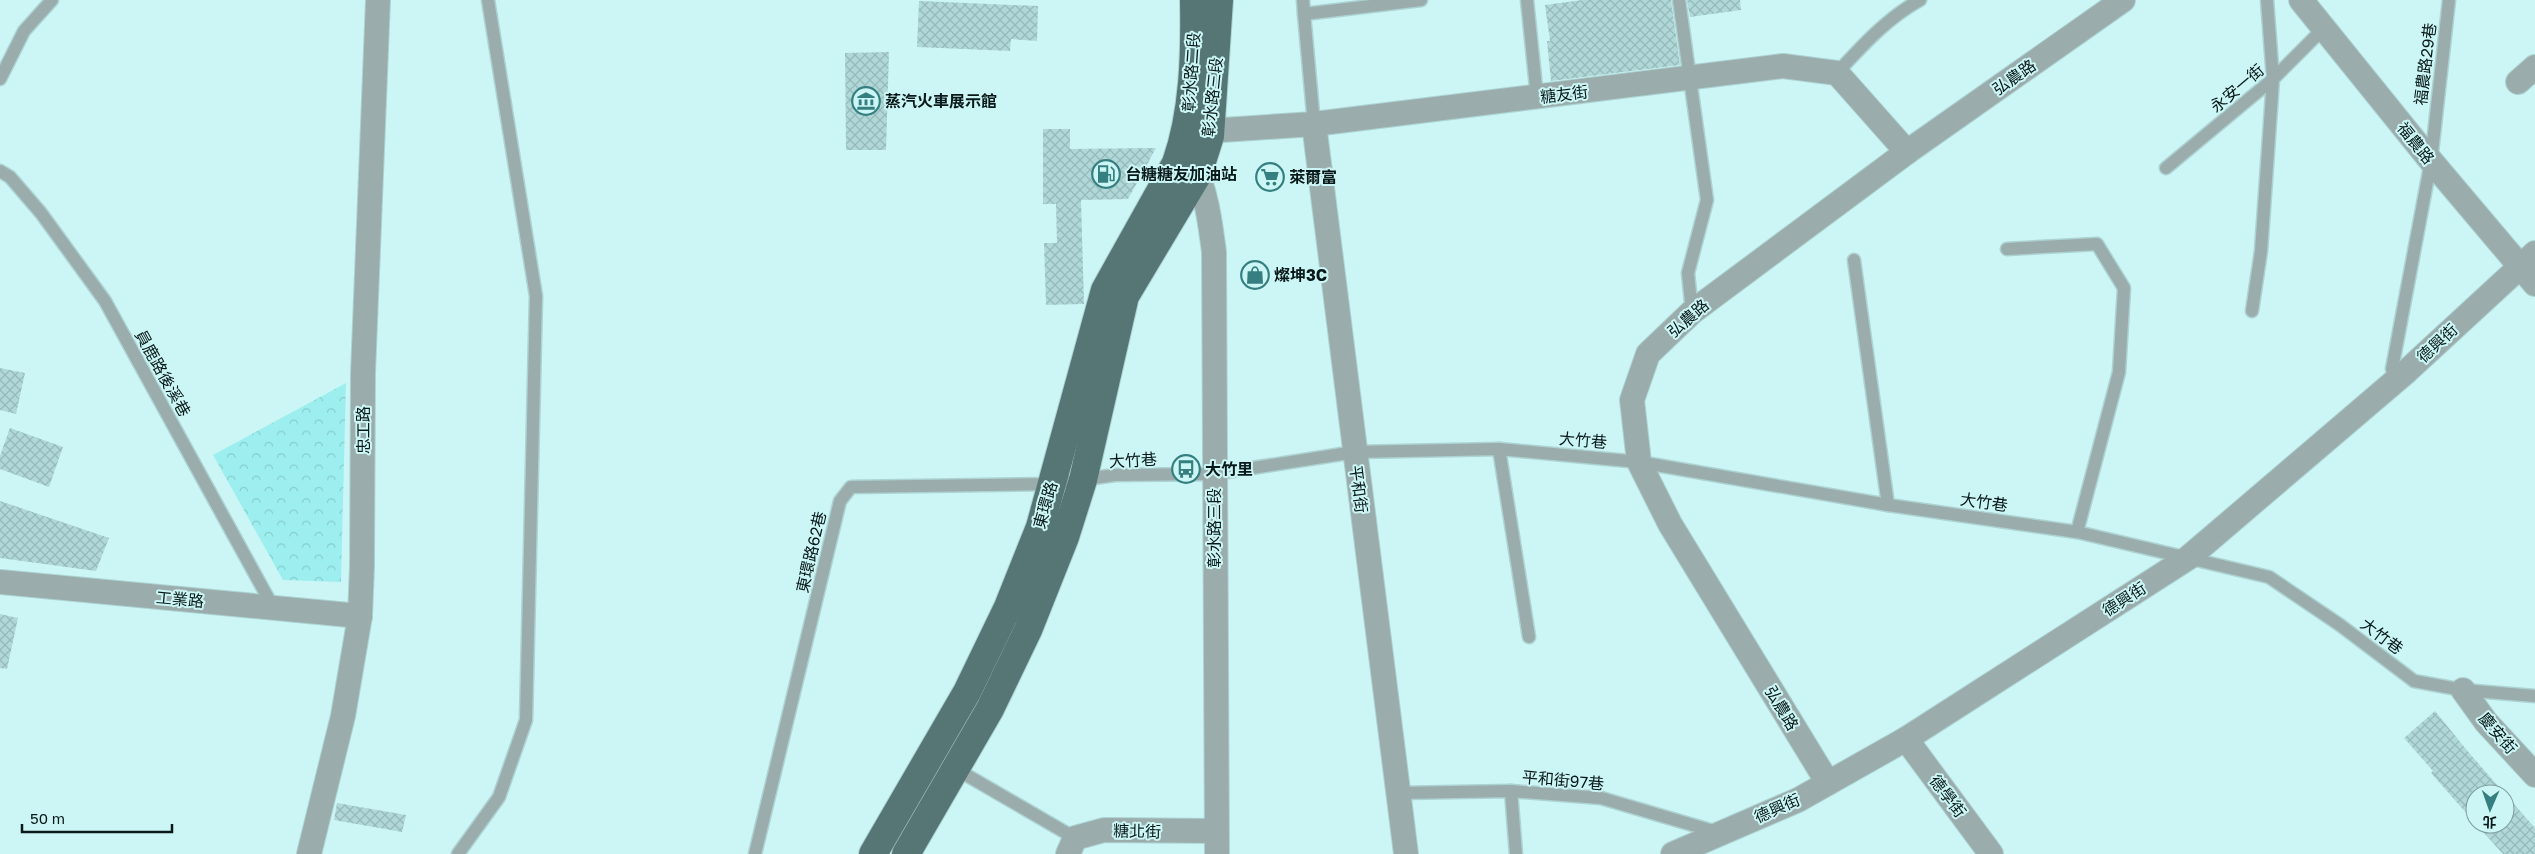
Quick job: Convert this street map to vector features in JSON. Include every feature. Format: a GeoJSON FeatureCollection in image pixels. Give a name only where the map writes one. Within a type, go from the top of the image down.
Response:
{"type":"FeatureCollection","features":[{"type":"Feature","properties":{"kind":"main road","name":"彰水路二段"},"geometry":{"type":"LineString","coordinates":[[1193,136],[1188,118],[1194,0]]}},
{"type":"Feature","properties":{"kind":"main road","name":"彰水路三段"},"geometry":{"type":"LineString","coordinates":[[1198,174],[1193,136],[1219,9]]}},
{"type":"Feature","properties":{"kind":"main road","name":"東環路"},"geometry":{"type":"LineString","coordinates":[[873,854],[967,692],[1008,607],[1040,527],[1105,290],[1193,136]]}},
{"type":"Feature","properties":{"kind":"main road","name":"東環路"},"geometry":{"type":"LineString","coordinates":[[906,854],[990,709],[1028,630],[1065,537],[1083,480],[1125,296],[1198,174]]}},
{"type":"Feature","properties":{"kind":"street","name":"忠工路"},"geometry":{"type":"LineString","coordinates":[[309,854],[343,716],[360,616],[363,373],[378,0]]}},
{"type":"Feature","properties":{"kind":"street","name":"弘農路"},"geometry":{"type":"LineString","coordinates":[[1828,783],[1670,524],[1639,462],[1632,400],[1648,354],[1692,312],[1907,152],[2123,0]]}},
{"type":"Feature","properties":{"kind":"street","name":"福農路"},"geometry":{"type":"LineString","coordinates":[[2300,0],[2431,161],[2528,259],[2535,284]]}},
{"type":"Feature","properties":{"kind":"street","name":"糖友街"},"geometry":{"type":"LineString","coordinates":[[1193,136],[1314,124],[1783,66],[1837,73]]}},
{"type":"Feature","properties":{"kind":"street"},"geometry":{"type":"LineString","coordinates":[[1837,73],[1907,152]]}},
{"type":"Feature","properties":{"kind":"street","name":"平和街"},"geometry":{"type":"LineString","coordinates":[[1314,124],[1406,854]]}},
{"type":"Feature","properties":{"kind":"street","name":"彰水路三段"},"geometry":{"type":"LineString","coordinates":[[1198,174],[1210,215],[1214,252],[1217,854]]}},
{"type":"Feature","properties":{"kind":"street","name":"德興街"},"geometry":{"type":"LineString","coordinates":[[1674,854],[1798,800],[1906,739],[2188,558],[2406,372],[2528,259]]}},
{"type":"Feature","properties":{"kind":"street","name":"工業路"},"geometry":{"type":"LineString","coordinates":[[0,582],[360,616]]}},
{"type":"Feature","properties":{"kind":"street","name":"慶安街"},"geometry":{"type":"LineString","coordinates":[[2463,690],[2486,722],[2535,775]]}},
{"type":"Feature","properties":{"kind":"street","name":"德學街"},"geometry":{"type":"LineString","coordinates":[[1906,739],[1991,854]]}},
{"type":"Feature","properties":{"kind":"street","name":"糖北街"},"geometry":{"type":"LineString","coordinates":[[1071,846],[1104,830],[1216,830]]}},
{"type":"Feature","properties":{"kind":"lane"},"geometry":{"type":"LineString","coordinates":[[0,79],[24,31],[52,0]]}},
{"type":"Feature","properties":{"kind":"lane"},"geometry":{"type":"LineString","coordinates":[[458,854],[499,796],[526,720],[536,296],[488,0]]}},
{"type":"Feature","properties":{"kind":"lane"},"geometry":{"type":"LineString","coordinates":[[1303,0],[1314,124]]}},
{"type":"Feature","properties":{"kind":"lane"},"geometry":{"type":"LineString","coordinates":[[1304,14],[1421,0]]}},
{"type":"Feature","properties":{"kind":"lane"},"geometry":{"type":"LineString","coordinates":[[1527,0],[1537,97]]}},
{"type":"Feature","properties":{"kind":"lane"},"geometry":{"type":"LineString","coordinates":[[1679,0],[1707,200],[1688,272],[1692,312]]}},
{"type":"Feature","properties":{"kind":"lane"},"geometry":{"type":"LineString","coordinates":[[1837,73],[1871,37],[1902,10],[1920,0]]}},
{"type":"Feature","properties":{"kind":"lane"},"geometry":{"type":"LineString","coordinates":[[2252,311],[2261,251],[2273,79],[2267,0]]}},
{"type":"Feature","properties":{"kind":"lane","name":"福農路29巷"},"geometry":{"type":"LineString","coordinates":[[2392,369],[2431,161],[2449,0]]}},
{"type":"Feature","properties":{"kind":"lane","name":"永安一街"},"geometry":{"type":"LineString","coordinates":[[2166,168],[2273,79],[2324,28]]}},
{"type":"Feature","properties":{"kind":"lane","name":"員鹿路後溪巷"},"geometry":{"type":"LineString","coordinates":[[0,171],[10,177],[41,213],[105,301],[273,607]]}},
{"type":"Feature","properties":{"kind":"lane"},"geometry":{"type":"LineString","coordinates":[[2007,249],[2097,244],[2124,288],[2119,372],[2077,532]]}},
{"type":"Feature","properties":{"kind":"lane"},"geometry":{"type":"LineString","coordinates":[[1854,260],[1888,505]]}},
{"type":"Feature","properties":{"kind":"lane"},"geometry":{"type":"LineString","coordinates":[[1499,449],[1530,637]]}},
{"type":"Feature","properties":{"kind":"lane","name":"大竹巷"},"geometry":{"type":"LineString","coordinates":[[1083,480],[1115,476],[1214,474],[1355,452],[1499,449],[1639,462],[1888,505],[2077,532],[2269,577],[2340,625],[2414,681],[2463,690],[2535,696]]}},
{"type":"Feature","properties":{"kind":"lane","name":"東環路62巷"},"geometry":{"type":"LineString","coordinates":[[755,854],[840,501],[851,488],[1052,484],[1083,480]]}},
{"type":"Feature","properties":{"kind":"lane"},"geometry":{"type":"LineString","coordinates":[[956,769],[1071,846]]}},
{"type":"Feature","properties":{"kind":"lane"},"geometry":{"type":"LineString","coordinates":[[1511,791],[1516,854]]}},
{"type":"Feature","properties":{"kind":"lane","name":"平和街97巷"},"geometry":{"type":"LineString","coordinates":[[1398,793],[1511,791],[1601,798],[1720,833]]}},
{"type":"Feature","properties":{"kind":"green space"},"geometry":{"type":"Polygon","coordinates":[[[346,383],[341,582],[283,580],[213,455],[346,383]]]}},
{"type":"Feature","properties":{"kind":"building"},"geometry":{"type":"Polygon","coordinates":[[[1582,0],[1671,0],[1680,65],[1551,81],[1547,41],[1550,41],[1545,5],[1582,0]]]}},
{"type":"Feature","properties":{"kind":"building"},"geometry":{"type":"Polygon","coordinates":[[[1687,0],[1740,0],[1741,10],[1690,17],[1687,0]]]}},
{"type":"Feature","properties":{"kind":"building"},"geometry":{"type":"Polygon","coordinates":[[[919,1],[1038,6],[1037,41],[1011,39],[1010,51],[917,47],[919,1]]]}},
{"type":"Feature","properties":{"kind":"building","name":"蒸汽火車展示館"},"geometry":{"type":"Polygon","coordinates":[[[889,52],[886,150],[846,150],[845,53],[889,52]]]}},
{"type":"Feature","properties":{"kind":"building"},"geometry":{"type":"Polygon","coordinates":[[[1043,129],[1070,129],[1070,149],[1156,148],[1128,199],[1081,200],[1084,304],[1046,305],[1044,243],[1057,243],[1056,204],[1043,204],[1043,129]]]}},
{"type":"Feature","properties":{"kind":"building"},"geometry":{"type":"Polygon","coordinates":[[[0,368],[25,373],[16,414],[0,410],[0,368]]]}},
{"type":"Feature","properties":{"kind":"building"},"geometry":{"type":"Polygon","coordinates":[[[10,428],[63,447],[49,487],[0,469],[0,456],[10,428]]]}},
{"type":"Feature","properties":{"kind":"building"},"geometry":{"type":"Polygon","coordinates":[[[0,501],[109,538],[96,571],[0,558],[0,501]]]}},
{"type":"Feature","properties":{"kind":"building"},"geometry":{"type":"Polygon","coordinates":[[[0,614],[18,618],[7,669],[0,668],[0,614]]]}},
{"type":"Feature","properties":{"kind":"building"},"geometry":{"type":"Polygon","coordinates":[[[2435,711],[2496,784],[2465,784],[2465,812],[2431,773],[2433,771],[2404,738],[2435,711]]]}},
{"type":"Feature","properties":{"kind":"building"},"geometry":{"type":"Polygon","coordinates":[[[337,803],[406,815],[402,832],[334,820],[337,803]]]}},
{"type":"Feature","properties":{"kind":"building"},"geometry":{"type":"Polygon","coordinates":[[[2515,805],[2535,828],[2535,854],[2503,854],[2485,834],[2515,834],[2515,805]]]}},
{"type":"Feature","properties":{"kind":"place","name":"蒸汽火車展示館"},"geometry":{"type":"Point","coordinates":[866,101]}},
{"type":"Feature","properties":{"kind":"place","name":"台糖糖友加油站"},"geometry":{"type":"Point","coordinates":[1106,174]}},
{"type":"Feature","properties":{"kind":"place","name":"萊爾富"},"geometry":{"type":"Point","coordinates":[1270,177]}},
{"type":"Feature","properties":{"kind":"place","name":"燦坤3C"},"geometry":{"type":"Point","coordinates":[1255,275]}},
{"type":"Feature","properties":{"kind":"place","name":"大竹里"},"geometry":{"type":"Point","coordinates":[1186,469]}}]}
